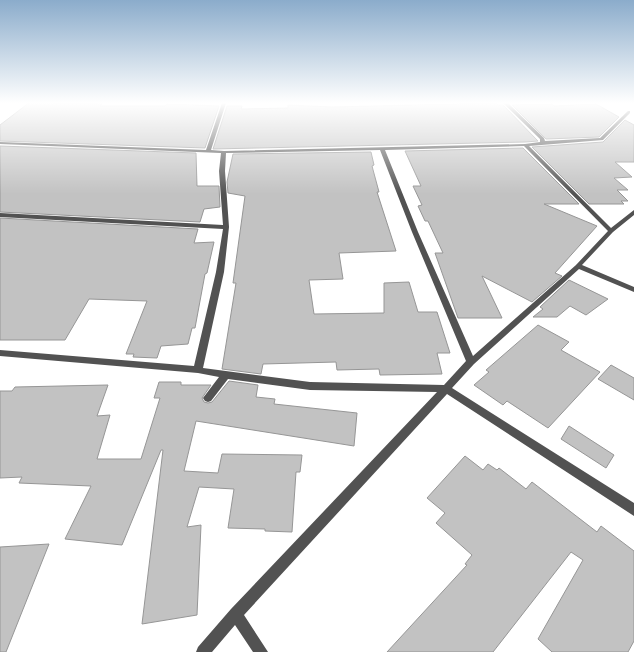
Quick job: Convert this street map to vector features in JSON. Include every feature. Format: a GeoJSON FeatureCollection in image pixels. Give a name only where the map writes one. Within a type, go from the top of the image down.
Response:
{"type":"FeatureCollection","features":[{"type":"Feature","properties":{"kind":"street"},"geometry":{"type":"LineString","coordinates":[[208,151],[214,132]]}},
{"type":"Feature","properties":{"kind":"street"},"geometry":{"type":"LineString","coordinates":[[535,132],[542,139],[543,143]]}},
{"type":"Feature","properties":{"kind":"street"},"geometry":{"type":"LineString","coordinates":[[0,143],[112,149],[224,152],[524,145],[600,139],[607,132]]}},
{"type":"Feature","properties":{"kind":"street"},"geometry":{"type":"LineString","coordinates":[[524,145],[611,231]]}},
{"type":"Feature","properties":{"kind":"street"},"geometry":{"type":"LineString","coordinates":[[382,149],[415,232],[471,362]]}},
{"type":"Feature","properties":{"kind":"street"},"geometry":{"type":"LineString","coordinates":[[198,370],[220,272],[226,227],[222,171],[224,152]]}},
{"type":"Feature","properties":{"kind":"street"},"geometry":{"type":"LineString","coordinates":[[203,652],[236,614],[471,362],[578,266],[611,231],[634,212]]}},
{"type":"Feature","properties":{"kind":"street"},"geometry":{"type":"LineString","coordinates":[[0,215],[226,227]]}},
{"type":"Feature","properties":{"kind":"street"},"geometry":{"type":"LineString","coordinates":[[578,266],[634,290]]}},
{"type":"Feature","properties":{"kind":"street"},"geometry":{"type":"LineString","coordinates":[[0,353],[198,370],[310,386],[446,388],[634,510]]}},
{"type":"Feature","properties":{"kind":"street"},"geometry":{"type":"LineString","coordinates":[[208,398],[226,375]]}},
{"type":"Feature","properties":{"kind":"street"},"geometry":{"type":"LineString","coordinates":[[236,614],[262,652]]}},
{"type":"Feature","properties":{"kind":"building"},"geometry":{"type":"Polygon","coordinates":[[[0,132],[210,132],[205,148],[0,141],[0,132]]]}},
{"type":"Feature","properties":{"kind":"building"},"geometry":{"type":"Polygon","coordinates":[[[218,132],[530,132],[538,141],[525,142],[213,149],[218,132]]]}},
{"type":"Feature","properties":{"kind":"building"},"geometry":{"type":"Polygon","coordinates":[[[539,132],[604,132],[599,137],[546,139],[539,132]]]}},
{"type":"Feature","properties":{"kind":"building"},"geometry":{"type":"Polygon","coordinates":[[[613,132],[634,132],[634,162],[615,162],[632,177],[614,178],[628,190],[617,190],[628,201],[621,201],[624,204],[589,204],[532,147],[603,142],[613,132]]]}},
{"type":"Feature","properties":{"kind":"building"},"geometry":{"type":"Polygon","coordinates":[[[0,146],[196,153],[197,186],[219,186],[220,207],[204,209],[200,222],[0,212],[0,146]]]}},
{"type":"Feature","properties":{"kind":"building"},"geometry":{"type":"Polygon","coordinates":[[[523,148],[579,204],[544,204],[597,226],[555,273],[562,276],[532,302],[482,276],[502,318],[458,318],[435,253],[443,253],[428,221],[425,221],[418,206],[422,205],[413,186],[421,186],[405,151],[523,148]]]}},
{"type":"Feature","properties":{"kind":"building"},"geometry":{"type":"Polygon","coordinates":[[[371,152],[374,165],[372,166],[379,192],[377,192],[396,251],[339,253],[343,279],[309,280],[314,314],[384,313],[384,283],[409,282],[418,312],[437,312],[450,353],[437,353],[442,374],[380,375],[379,369],[337,370],[336,362],[263,364],[261,374],[222,369],[236,283],[233,283],[245,196],[228,193],[227,182],[233,154],[371,152]]]}},
{"type":"Feature","properties":{"kind":"building"},"geometry":{"type":"Polygon","coordinates":[[[0,218],[198,229],[194,243],[214,242],[207,273],[205,274],[195,328],[192,328],[188,344],[161,346],[157,358],[133,357],[134,354],[126,354],[147,301],[89,299],[65,340],[0,340],[0,218]]]}},
{"type":"Feature","properties":{"kind":"building"},"geometry":{"type":"Polygon","coordinates":[[[569,280],[608,299],[586,315],[570,306],[557,317],[533,317],[543,309],[540,307],[569,280]]]}},
{"type":"Feature","properties":{"kind":"building"},"geometry":{"type":"Polygon","coordinates":[[[538,325],[569,342],[561,350],[600,372],[548,428],[507,401],[503,405],[474,385],[489,372],[486,370],[538,325]]]}},
{"type":"Feature","properties":{"kind":"building"},"geometry":{"type":"Polygon","coordinates":[[[611,365],[634,378],[634,400],[598,379],[611,365]]]}},
{"type":"Feature","properties":{"kind":"building"},"geometry":{"type":"Polygon","coordinates":[[[229,381],[258,385],[256,397],[275,399],[274,404],[357,413],[354,446],[196,421],[184,471],[218,473],[222,454],[302,455],[300,472],[296,472],[292,532],[265,531],[265,529],[228,528],[234,489],[199,487],[187,527],[201,525],[197,615],[142,624],[163,450],[161,450],[122,545],[65,539],[91,486],[19,483],[22,477],[0,478],[0,391],[12,391],[15,387],[108,385],[97,416],[110,415],[97,459],[141,459],[160,398],[154,398],[159,382],[181,382],[181,385],[211,385],[202,398],[204,402],[208,403],[212,402],[229,381]]]}},
{"type":"Feature","properties":{"kind":"building"},"geometry":{"type":"Polygon","coordinates":[[[569,426],[614,455],[606,468],[561,439],[569,426]]]}},
{"type":"Feature","properties":{"kind":"building"},"geometry":{"type":"Polygon","coordinates":[[[465,456],[483,470],[488,464],[497,470],[499,468],[526,489],[532,482],[597,532],[601,526],[634,551],[634,641],[628,652],[552,652],[538,639],[583,560],[571,552],[493,652],[387,652],[467,565],[465,564],[472,555],[436,523],[445,513],[427,498],[465,456]]]}},
{"type":"Feature","properties":{"kind":"building"},"geometry":{"type":"Polygon","coordinates":[[[49,544],[6,652],[0,652],[0,547],[49,544]]]}}]}
